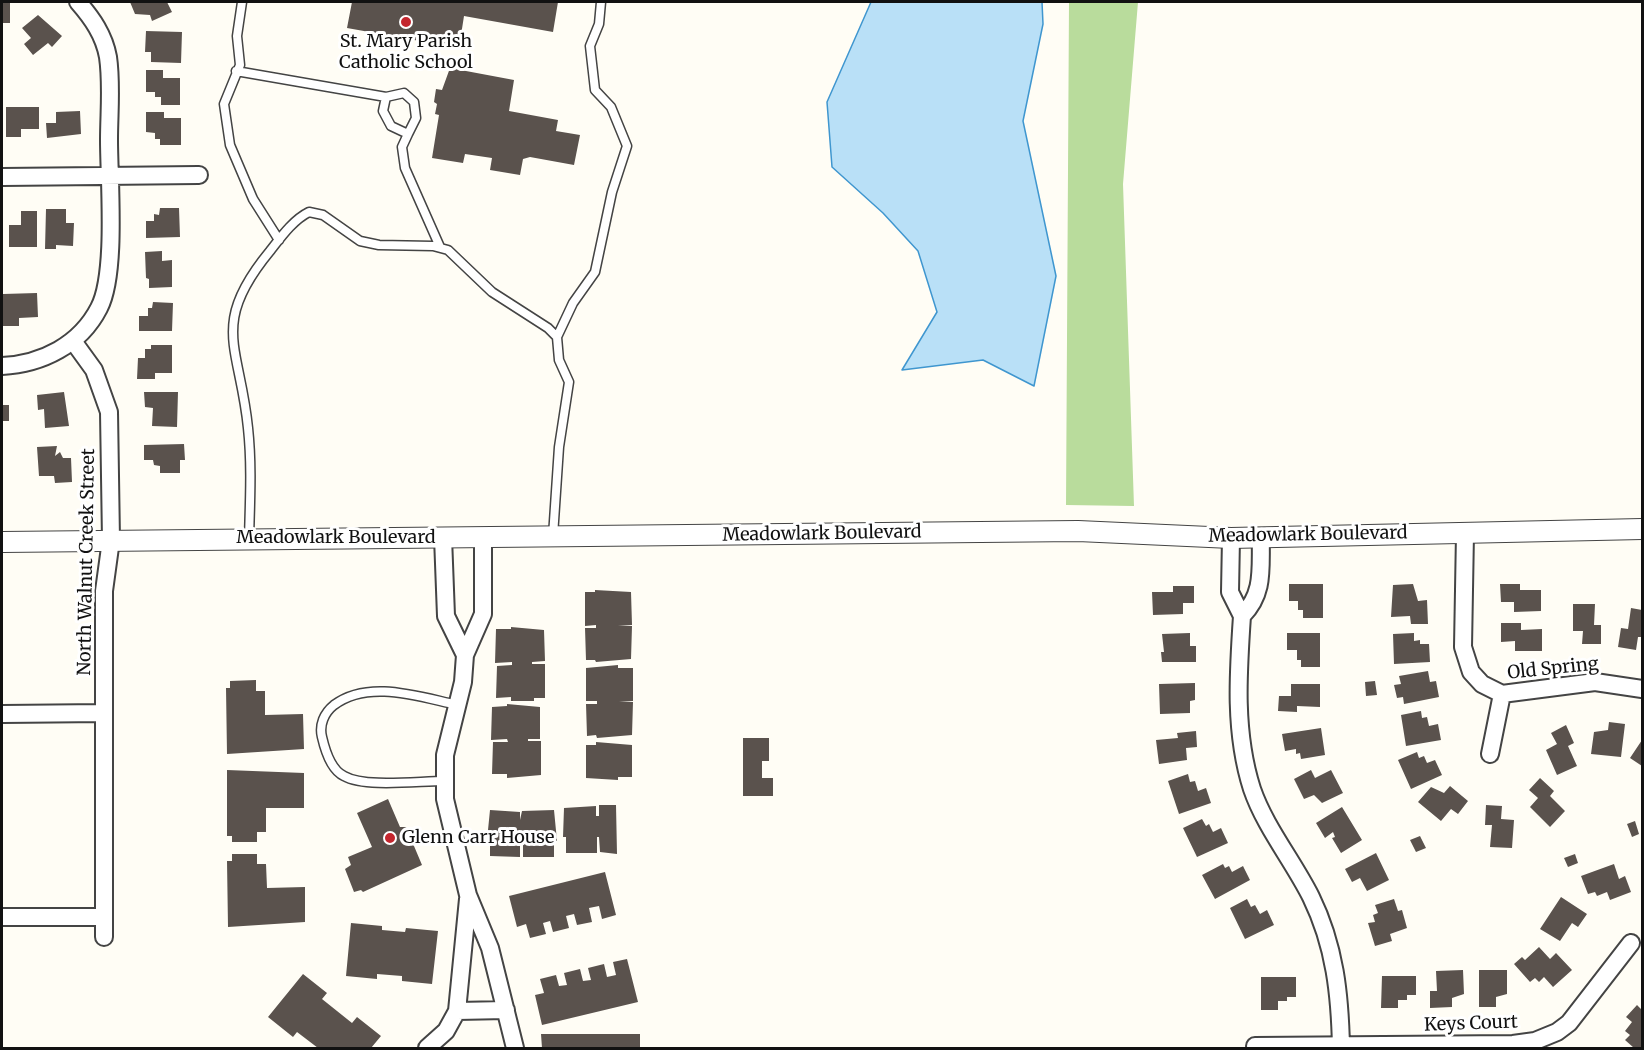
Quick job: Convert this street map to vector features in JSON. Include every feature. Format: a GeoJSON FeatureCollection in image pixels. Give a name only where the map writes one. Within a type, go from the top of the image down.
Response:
{"type":"FeatureCollection","features":[{"type":"Feature","properties":{"kind":"street"},"geometry":{"type":"LineString","coordinates":[[2,366],[38,360],[73,341],[98,310],[106,290],[109,257],[107,57],[96,25],[78,2]]}},
{"type":"Feature","properties":{"kind":"street"},"geometry":{"type":"LineString","coordinates":[[2,177],[199,175]]}},
{"type":"Feature","properties":{"kind":"street","name":"North Walnut Creek Street"},"geometry":{"type":"LineString","coordinates":[[73,341],[94,369],[109,412],[111,540],[104,591],[104,937]]}},
{"type":"Feature","properties":{"kind":"street","name":"Meadowlark Boulevard"},"geometry":{"type":"LineString","coordinates":[[2,542],[1078,531],[1231,538],[1642,529]]}},
{"type":"Feature","properties":{"kind":"street","name":"Old Spring"},"geometry":{"type":"LineString","coordinates":[[1465,533],[1465,659],[1471,672],[1482,684],[1502,694],[1595,682],[1642,689]]}},
{"type":"Feature","properties":{"kind":"street"},"geometry":{"type":"LineString","coordinates":[[442,537],[446,616],[465,655]]}},
{"type":"Feature","properties":{"kind":"street"},"geometry":{"type":"LineString","coordinates":[[483,537],[483,614],[465,655],[458,705],[446,755],[445,798],[468,895],[490,948],[515,1048]]}},
{"type":"Feature","properties":{"kind":"street"},"geometry":{"type":"LineString","coordinates":[[1242,616],[1252,606],[1259,592],[1261,537]]}},
{"type":"Feature","properties":{"kind":"street"},"geometry":{"type":"LineString","coordinates":[[1231,538],[1230,592],[1242,616],[1238,696],[1244,761],[1260,807],[1311,898],[1324,929],[1339,990],[1341,1047]]}},
{"type":"Feature","properties":{"kind":"street"},"geometry":{"type":"LineString","coordinates":[[1490,754],[1502,694]]}},
{"type":"Feature","properties":{"kind":"street"},"geometry":{"type":"LineString","coordinates":[[2,714],[104,713]]}},
{"type":"Feature","properties":{"kind":"street"},"geometry":{"type":"LineString","coordinates":[[427,1048],[446,1031],[457,1011],[468,895]]}},
{"type":"Feature","properties":{"kind":"street"},"geometry":{"type":"LineString","coordinates":[[2,917],[104,917]]}},
{"type":"Feature","properties":{"kind":"street","name":"Keys Court"},"geometry":{"type":"LineString","coordinates":[[1255,1046],[1498,1045],[1535,1041],[1557,1032],[1569,1023],[1631,943]]}},
{"type":"Feature","properties":{"kind":"street"},"geometry":{"type":"LineString","coordinates":[[457,1011],[506,1010]]}},
{"type":"Feature","properties":{"kind":"lane"},"geometry":{"type":"LineString","coordinates":[[242,2],[237,36],[240,65],[225,104],[231,145],[253,199],[279,240]]}},
{"type":"Feature","properties":{"kind":"lane"},"geometry":{"type":"LineString","coordinates":[[553,536],[559,447],[569,382],[557,352],[557,337],[573,303],[595,272],[612,192],[627,146],[611,107],[595,90],[590,46],[599,24],[601,2]]}},
{"type":"Feature","properties":{"kind":"lane"},"geometry":{"type":"LineString","coordinates":[[236,71],[386,97],[404,93],[414,102],[416,118],[402,147],[405,168],[440,247]]}},
{"type":"Feature","properties":{"kind":"lane"},"geometry":{"type":"LineString","coordinates":[[386,97],[383,111],[391,126],[408,134]]}},
{"type":"Feature","properties":{"kind":"lane"},"geometry":{"type":"LineString","coordinates":[[249,538],[251,459],[248,424],[236,366],[234,315],[246,282],[279,240],[303,215],[315,212],[360,241],[379,245],[440,247],[458,259],[492,292],[548,328],[557,337]]}},
{"type":"Feature","properties":{"kind":"lane"},"geometry":{"type":"LineString","coordinates":[[444,781],[360,781],[342,776],[327,755],[321,734],[323,722],[327,711],[342,699],[366,691],[402,694],[458,705]]}},
{"type":"Feature","properties":{"kind":"green space"},"geometry":{"type":"Polygon","coordinates":[[[1069,2],[1138,2],[1123,184],[1134,506],[1066,505],[1069,2]]]}},
{"type":"Feature","properties":{"kind":"water"},"geometry":{"type":"Polygon","coordinates":[[[871,2],[1042,2],[1043,24],[1023,121],[1056,276],[1034,386],[983,360],[902,370],[937,312],[918,251],[883,213],[832,167],[827,102],[871,2]]]}},
{"type":"Feature","properties":{"kind":"building"},"geometry":{"type":"Polygon","coordinates":[[[2,2],[10,2],[10,23],[2,23],[2,2]]]}},
{"type":"Feature","properties":{"kind":"building"},"geometry":{"type":"Polygon","coordinates":[[[130,2],[167,2],[172,12],[152,21],[150,15],[135,14],[130,2]]]}},
{"type":"Feature","properties":{"kind":"building","name":"St. Mary Parish Catholic School"},"geometry":{"type":"Polygon","coordinates":[[[352,2],[558,2],[553,32],[464,16],[459,48],[347,28],[352,2]]]}},
{"type":"Feature","properties":{"kind":"building"},"geometry":{"type":"Polygon","coordinates":[[[38,15],[62,36],[52,47],[48,43],[33,55],[24,44],[31,38],[22,28],[38,15]]]}},
{"type":"Feature","properties":{"kind":"building"},"geometry":{"type":"Polygon","coordinates":[[[146,31],[182,32],[181,63],[151,62],[151,52],[145,52],[146,31]]]}},
{"type":"Feature","properties":{"kind":"building"},"geometry":{"type":"Polygon","coordinates":[[[450,68],[514,80],[509,111],[558,120],[556,131],[580,135],[574,165],[530,157],[523,159],[520,175],[490,170],[492,158],[465,154],[463,163],[432,158],[439,115],[435,114],[436,89],[442,90],[450,68]]]}},
{"type":"Feature","properties":{"kind":"building"},"geometry":{"type":"Polygon","coordinates":[[[146,70],[163,70],[163,78],[180,78],[180,105],[161,105],[161,97],[155,97],[155,92],[146,92],[146,70]]]}},
{"type":"Feature","properties":{"kind":"building"},"geometry":{"type":"Polygon","coordinates":[[[6,107],[39,107],[39,129],[21,129],[21,137],[6,137],[6,107]]]}},
{"type":"Feature","properties":{"kind":"building"},"geometry":{"type":"Polygon","coordinates":[[[80,111],[81,134],[47,138],[46,123],[56,123],[56,112],[80,111]]]}},
{"type":"Feature","properties":{"kind":"building"},"geometry":{"type":"Polygon","coordinates":[[[146,112],[164,112],[164,118],[181,118],[181,145],[160,145],[160,139],[155,139],[155,133],[146,132],[146,112]]]}},
{"type":"Feature","properties":{"kind":"building"},"geometry":{"type":"Polygon","coordinates":[[[160,208],[179,208],[180,237],[146,238],[146,221],[154,221],[154,214],[159,215],[160,208]]]}},
{"type":"Feature","properties":{"kind":"building"},"geometry":{"type":"Polygon","coordinates":[[[46,209],[66,209],[66,223],[74,223],[73,246],[56,245],[56,249],[45,249],[46,209]]]}},
{"type":"Feature","properties":{"kind":"building"},"geometry":{"type":"Polygon","coordinates":[[[21,211],[37,211],[37,247],[9,247],[9,225],[21,225],[21,211]]]}},
{"type":"Feature","properties":{"kind":"building"},"geometry":{"type":"Polygon","coordinates":[[[162,251],[162,261],[172,260],[172,287],[149,288],[149,279],[146,278],[145,252],[162,251]]]}},
{"type":"Feature","properties":{"kind":"building"},"geometry":{"type":"Polygon","coordinates":[[[37,293],[38,317],[19,318],[19,326],[2,326],[3,294],[37,293]]]}},
{"type":"Feature","properties":{"kind":"building"},"geometry":{"type":"Polygon","coordinates":[[[153,302],[173,303],[172,331],[139,331],[139,316],[148,316],[148,308],[152,308],[153,302]]]}},
{"type":"Feature","properties":{"kind":"building"},"geometry":{"type":"Polygon","coordinates":[[[151,345],[172,345],[172,373],[155,373],[155,379],[137,379],[138,358],[145,358],[145,349],[151,349],[151,345]]]}},
{"type":"Feature","properties":{"kind":"building"},"geometry":{"type":"Polygon","coordinates":[[[64,392],[69,426],[45,428],[44,409],[38,410],[37,395],[64,392]]]}},
{"type":"Feature","properties":{"kind":"building"},"geometry":{"type":"Polygon","coordinates":[[[144,392],[178,392],[177,427],[152,426],[153,408],[145,407],[144,392]]]}},
{"type":"Feature","properties":{"kind":"building"},"geometry":{"type":"Polygon","coordinates":[[[2,405],[9,405],[9,421],[2,421],[2,405]]]}},
{"type":"Feature","properties":{"kind":"building"},"geometry":{"type":"Polygon","coordinates":[[[184,444],[185,460],[180,460],[180,473],[160,473],[160,466],[154,465],[153,460],[144,460],[144,445],[184,444]]]}},
{"type":"Feature","properties":{"kind":"building"},"geometry":{"type":"Polygon","coordinates":[[[57,446],[55,456],[60,452],[63,458],[71,458],[72,482],[55,483],[54,476],[39,476],[37,447],[57,446]]]}},
{"type":"Feature","properties":{"kind":"building"},"geometry":{"type":"Polygon","coordinates":[[[1289,584],[1323,584],[1323,618],[1303,618],[1303,610],[1298,610],[1298,601],[1289,601],[1289,584]]]}},
{"type":"Feature","properties":{"kind":"building"},"geometry":{"type":"Polygon","coordinates":[[[1413,584],[1418,601],[1427,600],[1428,624],[1411,624],[1410,616],[1391,617],[1393,585],[1413,584]]]}},
{"type":"Feature","properties":{"kind":"building"},"geometry":{"type":"Polygon","coordinates":[[[1500,584],[1520,584],[1520,590],[1541,590],[1541,611],[1514,612],[1514,602],[1501,602],[1500,584]]]}},
{"type":"Feature","properties":{"kind":"building"},"geometry":{"type":"Polygon","coordinates":[[[1173,586],[1194,586],[1194,603],[1183,603],[1183,614],[1153,615],[1152,592],[1173,592],[1173,586]]]}},
{"type":"Feature","properties":{"kind":"building"},"geometry":{"type":"Polygon","coordinates":[[[595,590],[631,592],[632,625],[618,626],[632,626],[631,659],[596,662],[586,660],[585,628],[596,628],[596,625],[585,626],[585,592],[595,592],[595,590]]]}},
{"type":"Feature","properties":{"kind":"building"},"geometry":{"type":"Polygon","coordinates":[[[1573,604],[1595,604],[1594,625],[1601,625],[1601,644],[1582,644],[1583,631],[1573,631],[1573,604]]]}},
{"type":"Feature","properties":{"kind":"building"},"geometry":{"type":"Polygon","coordinates":[[[1631,608],[1642,610],[1642,637],[1638,637],[1636,650],[1618,647],[1621,628],[1628,629],[1631,608]]]}},
{"type":"Feature","properties":{"kind":"building"},"geometry":{"type":"Polygon","coordinates":[[[1501,623],[1521,623],[1521,630],[1542,629],[1542,651],[1515,651],[1515,641],[1501,642],[1501,623]]]}},
{"type":"Feature","properties":{"kind":"building"},"geometry":{"type":"Polygon","coordinates":[[[511,627],[544,630],[545,661],[532,662],[532,664],[545,664],[545,698],[534,698],[534,701],[511,701],[511,697],[496,698],[497,666],[512,665],[512,662],[495,663],[496,629],[511,629],[511,627]]]}},
{"type":"Feature","properties":{"kind":"building"},"geometry":{"type":"Polygon","coordinates":[[[1190,633],[1190,646],[1196,646],[1196,662],[1162,662],[1161,652],[1164,652],[1162,634],[1190,633]]]}},
{"type":"Feature","properties":{"kind":"building"},"geometry":{"type":"Polygon","coordinates":[[[1287,633],[1320,633],[1320,667],[1301,667],[1301,660],[1297,660],[1297,650],[1287,650],[1287,633]]]}},
{"type":"Feature","properties":{"kind":"building"},"geometry":{"type":"Polygon","coordinates":[[[1414,633],[1414,641],[1420,640],[1420,644],[1429,644],[1430,662],[1394,664],[1393,634],[1414,633]]]}},
{"type":"Feature","properties":{"kind":"building"},"geometry":{"type":"Polygon","coordinates":[[[618,665],[618,668],[633,668],[633,701],[619,701],[633,702],[632,735],[597,738],[596,735],[587,736],[586,704],[597,704],[597,701],[586,701],[586,668],[618,665]]]}},
{"type":"Feature","properties":{"kind":"building"},"geometry":{"type":"Polygon","coordinates":[[[1428,671],[1430,682],[1436,681],[1439,697],[1404,704],[1403,697],[1397,698],[1394,685],[1401,684],[1399,676],[1428,671]]]}},
{"type":"Feature","properties":{"kind":"building"},"geometry":{"type":"Polygon","coordinates":[[[256,680],[256,691],[265,691],[265,715],[303,714],[304,749],[227,754],[226,688],[230,688],[230,681],[256,680]]]}},
{"type":"Feature","properties":{"kind":"building"},"geometry":{"type":"Polygon","coordinates":[[[1375,681],[1377,695],[1366,696],[1365,682],[1375,681]]]}},
{"type":"Feature","properties":{"kind":"building"},"geometry":{"type":"Polygon","coordinates":[[[1195,683],[1195,700],[1190,701],[1190,713],[1160,714],[1159,684],[1195,683]]]}},
{"type":"Feature","properties":{"kind":"building"},"geometry":{"type":"Polygon","coordinates":[[[1291,684],[1320,684],[1320,707],[1297,706],[1297,712],[1278,711],[1279,696],[1291,696],[1291,684]]]}},
{"type":"Feature","properties":{"kind":"building"},"geometry":{"type":"Polygon","coordinates":[[[507,704],[540,707],[540,739],[528,739],[528,741],[541,741],[541,775],[507,778],[507,774],[492,774],[493,742],[508,742],[507,739],[491,740],[492,707],[507,706],[507,704]]]}},
{"type":"Feature","properties":{"kind":"building"},"geometry":{"type":"Polygon","coordinates":[[[1421,711],[1422,718],[1427,717],[1429,726],[1438,724],[1441,740],[1406,746],[1401,715],[1421,711]]]}},
{"type":"Feature","properties":{"kind":"building"},"geometry":{"type":"Polygon","coordinates":[[[1609,722],[1625,724],[1621,757],[1591,754],[1594,732],[1608,730],[1609,722]]]}},
{"type":"Feature","properties":{"kind":"building"},"geometry":{"type":"Polygon","coordinates":[[[1566,725],[1574,743],[1568,746],[1577,766],[1557,775],[1546,750],[1557,744],[1551,733],[1566,725]]]}},
{"type":"Feature","properties":{"kind":"building"},"geometry":{"type":"Polygon","coordinates":[[[1321,728],[1325,755],[1301,759],[1300,753],[1296,754],[1296,749],[1285,751],[1282,734],[1321,728]]]}},
{"type":"Feature","properties":{"kind":"building"},"geometry":{"type":"Polygon","coordinates":[[[1196,731],[1197,747],[1186,748],[1187,760],[1159,764],[1156,740],[1178,738],[1177,733],[1196,731]]]}},
{"type":"Feature","properties":{"kind":"building"},"geometry":{"type":"Polygon","coordinates":[[[743,738],[769,738],[769,761],[762,761],[762,778],[773,778],[773,796],[743,796],[743,738]]]}},
{"type":"Feature","properties":{"kind":"building"},"geometry":{"type":"Polygon","coordinates":[[[1642,740],[1642,766],[1630,758],[1642,740]]]}},
{"type":"Feature","properties":{"kind":"building"},"geometry":{"type":"Polygon","coordinates":[[[596,742],[632,745],[632,777],[618,777],[618,780],[586,778],[586,745],[596,745],[596,742]]]}},
{"type":"Feature","properties":{"kind":"building"},"geometry":{"type":"Polygon","coordinates":[[[1417,752],[1419,758],[1424,756],[1427,763],[1435,760],[1442,775],[1411,789],[1398,760],[1417,752]]]}},
{"type":"Feature","properties":{"kind":"building"},"geometry":{"type":"Polygon","coordinates":[[[227,770],[304,773],[304,808],[266,808],[266,832],[257,832],[257,842],[232,842],[232,836],[227,836],[227,770]]]}},
{"type":"Feature","properties":{"kind":"building"},"geometry":{"type":"Polygon","coordinates":[[[1311,770],[1315,778],[1331,770],[1343,793],[1322,803],[1314,795],[1304,799],[1294,779],[1311,770]]]}},
{"type":"Feature","properties":{"kind":"building"},"geometry":{"type":"Polygon","coordinates":[[[1188,774],[1190,782],[1195,781],[1198,791],[1206,788],[1211,803],[1179,814],[1168,781],[1188,774]]]}},
{"type":"Feature","properties":{"kind":"building"},"geometry":{"type":"Polygon","coordinates":[[[1540,778],[1554,791],[1550,796],[1565,811],[1550,827],[1530,807],[1538,798],[1529,790],[1540,778]]]}},
{"type":"Feature","properties":{"kind":"building"},"geometry":{"type":"Polygon","coordinates":[[[1450,786],[1468,801],[1458,814],[1451,809],[1441,821],[1418,802],[1431,787],[1444,793],[1450,786]]]}},
{"type":"Feature","properties":{"kind":"building","name":"Glenn Carr House"},"geometry":{"type":"Polygon","coordinates":[[[388,799],[400,827],[406,827],[422,865],[363,892],[361,890],[354,892],[345,869],[351,865],[348,857],[372,847],[357,813],[388,799]]]}},
{"type":"Feature","properties":{"kind":"building"},"geometry":{"type":"Polygon","coordinates":[[[599,805],[616,805],[617,854],[600,852],[599,837],[597,837],[597,853],[566,853],[566,837],[563,837],[564,808],[596,806],[596,816],[599,816],[599,805]]]}},
{"type":"Feature","properties":{"kind":"building"},"geometry":{"type":"Polygon","coordinates":[[[1486,805],[1502,806],[1501,819],[1514,820],[1512,848],[1490,847],[1492,825],[1485,825],[1486,805]]]}},
{"type":"Feature","properties":{"kind":"building"},"geometry":{"type":"Polygon","coordinates":[[[1342,807],[1362,840],[1341,853],[1332,838],[1335,837],[1333,832],[1325,838],[1316,823],[1342,807]]]}},
{"type":"Feature","properties":{"kind":"building"},"geometry":{"type":"Polygon","coordinates":[[[490,810],[520,812],[520,820],[522,811],[554,810],[557,841],[554,841],[554,857],[523,857],[523,841],[520,841],[520,857],[490,856],[490,840],[487,840],[490,810]]]}},
{"type":"Feature","properties":{"kind":"building"},"geometry":{"type":"Polygon","coordinates":[[[1202,819],[1206,826],[1209,824],[1213,832],[1221,828],[1228,843],[1197,857],[1183,828],[1202,819]]]}},
{"type":"Feature","properties":{"kind":"building"},"geometry":{"type":"Polygon","coordinates":[[[1635,821],[1639,834],[1632,837],[1627,824],[1635,821]]]}},
{"type":"Feature","properties":{"kind":"building"},"geometry":{"type":"Polygon","coordinates":[[[1420,836],[1426,848],[1416,852],[1410,840],[1420,836]]]}},
{"type":"Feature","properties":{"kind":"building"},"geometry":{"type":"Polygon","coordinates":[[[1376,853],[1389,880],[1367,891],[1360,878],[1352,882],[1345,869],[1376,853]]]}},
{"type":"Feature","properties":{"kind":"building"},"geometry":{"type":"Polygon","coordinates":[[[232,854],[257,854],[257,864],[266,864],[267,888],[305,887],[305,922],[228,927],[227,861],[232,861],[232,854]]]}},
{"type":"Feature","properties":{"kind":"building"},"geometry":{"type":"Polygon","coordinates":[[[1575,854],[1578,863],[1568,867],[1564,858],[1575,854]]]}},
{"type":"Feature","properties":{"kind":"building"},"geometry":{"type":"Polygon","coordinates":[[[1223,864],[1225,868],[1229,866],[1232,872],[1243,866],[1250,880],[1215,899],[1202,875],[1223,864]]]}},
{"type":"Feature","properties":{"kind":"building"},"geometry":{"type":"Polygon","coordinates":[[[1614,864],[1619,879],[1625,876],[1631,892],[1610,900],[1607,892],[1597,896],[1595,892],[1588,894],[1581,876],[1614,864]]]}},
{"type":"Feature","properties":{"kind":"building"},"geometry":{"type":"Polygon","coordinates":[[[605,872],[616,915],[602,919],[599,906],[589,908],[592,922],[577,925],[574,914],[566,916],[569,928],[553,932],[550,921],[543,923],[546,934],[530,938],[526,924],[517,927],[509,896],[605,872]]]}},
{"type":"Feature","properties":{"kind":"building"},"geometry":{"type":"Polygon","coordinates":[[[1561,897],[1587,914],[1578,927],[1572,923],[1560,941],[1540,929],[1561,897]]]}},
{"type":"Feature","properties":{"kind":"building"},"geometry":{"type":"Polygon","coordinates":[[[1247,899],[1251,907],[1255,905],[1260,914],[1267,910],[1274,925],[1245,939],[1230,908],[1247,899]]]}},
{"type":"Feature","properties":{"kind":"building"},"geometry":{"type":"Polygon","coordinates":[[[1394,899],[1398,911],[1402,910],[1407,928],[1390,934],[1392,941],[1375,946],[1368,923],[1375,922],[1373,915],[1378,913],[1375,905],[1394,899]]]}},
{"type":"Feature","properties":{"kind":"building"},"geometry":{"type":"Polygon","coordinates":[[[351,923],[382,926],[382,930],[405,932],[406,928],[438,931],[432,984],[402,981],[402,976],[377,974],[377,979],[346,976],[351,923]]]}},
{"type":"Feature","properties":{"kind":"building"},"geometry":{"type":"Polygon","coordinates":[[[1539,947],[1550,959],[1556,953],[1572,970],[1553,987],[1544,977],[1539,982],[1535,978],[1530,982],[1514,964],[1522,957],[1525,960],[1539,947]]]}},
{"type":"Feature","properties":{"kind":"building"},"geometry":{"type":"Polygon","coordinates":[[[627,959],[638,1002],[542,1025],[535,995],[544,993],[540,979],[556,975],[559,986],[567,985],[564,973],[580,969],[583,981],[591,980],[588,968],[604,964],[607,977],[616,975],[613,962],[627,959]]]}},
{"type":"Feature","properties":{"kind":"building"},"geometry":{"type":"Polygon","coordinates":[[[1463,970],[1464,994],[1452,998],[1452,1007],[1430,1008],[1430,991],[1437,991],[1436,971],[1463,970]]]}},
{"type":"Feature","properties":{"kind":"building"},"geometry":{"type":"Polygon","coordinates":[[[1479,970],[1507,970],[1507,994],[1496,997],[1496,1007],[1479,1007],[1479,970]]]}},
{"type":"Feature","properties":{"kind":"building"},"geometry":{"type":"Polygon","coordinates":[[[303,974],[327,993],[322,999],[352,1023],[357,1017],[381,1036],[371,1048],[318,1048],[297,1032],[293,1037],[268,1017],[303,974]]]}},
{"type":"Feature","properties":{"kind":"building"},"geometry":{"type":"Polygon","coordinates":[[[1382,976],[1416,976],[1416,995],[1407,995],[1407,1000],[1398,1000],[1398,1008],[1381,1008],[1382,976]]]}},
{"type":"Feature","properties":{"kind":"building"},"geometry":{"type":"Polygon","coordinates":[[[1261,977],[1296,977],[1296,997],[1287,997],[1287,1001],[1278,1001],[1278,1010],[1261,1010],[1261,977]]]}},
{"type":"Feature","properties":{"kind":"building"},"geometry":{"type":"Polygon","coordinates":[[[1637,1005],[1642,1010],[1642,1048],[1634,1048],[1625,1040],[1630,1035],[1625,1031],[1632,1022],[1626,1017],[1637,1005]]]}},
{"type":"Feature","properties":{"kind":"building"},"geometry":{"type":"Polygon","coordinates":[[[541,1034],[640,1034],[640,1048],[542,1048],[541,1034]]]}},
{"type":"Feature","properties":{"kind":"place","name":"St. Mary Parish Catholic School"},"geometry":{"type":"Point","coordinates":[406,22]}},
{"type":"Feature","properties":{"kind":"place","name":"Glenn Carr House"},"geometry":{"type":"Point","coordinates":[390,838]}}]}
